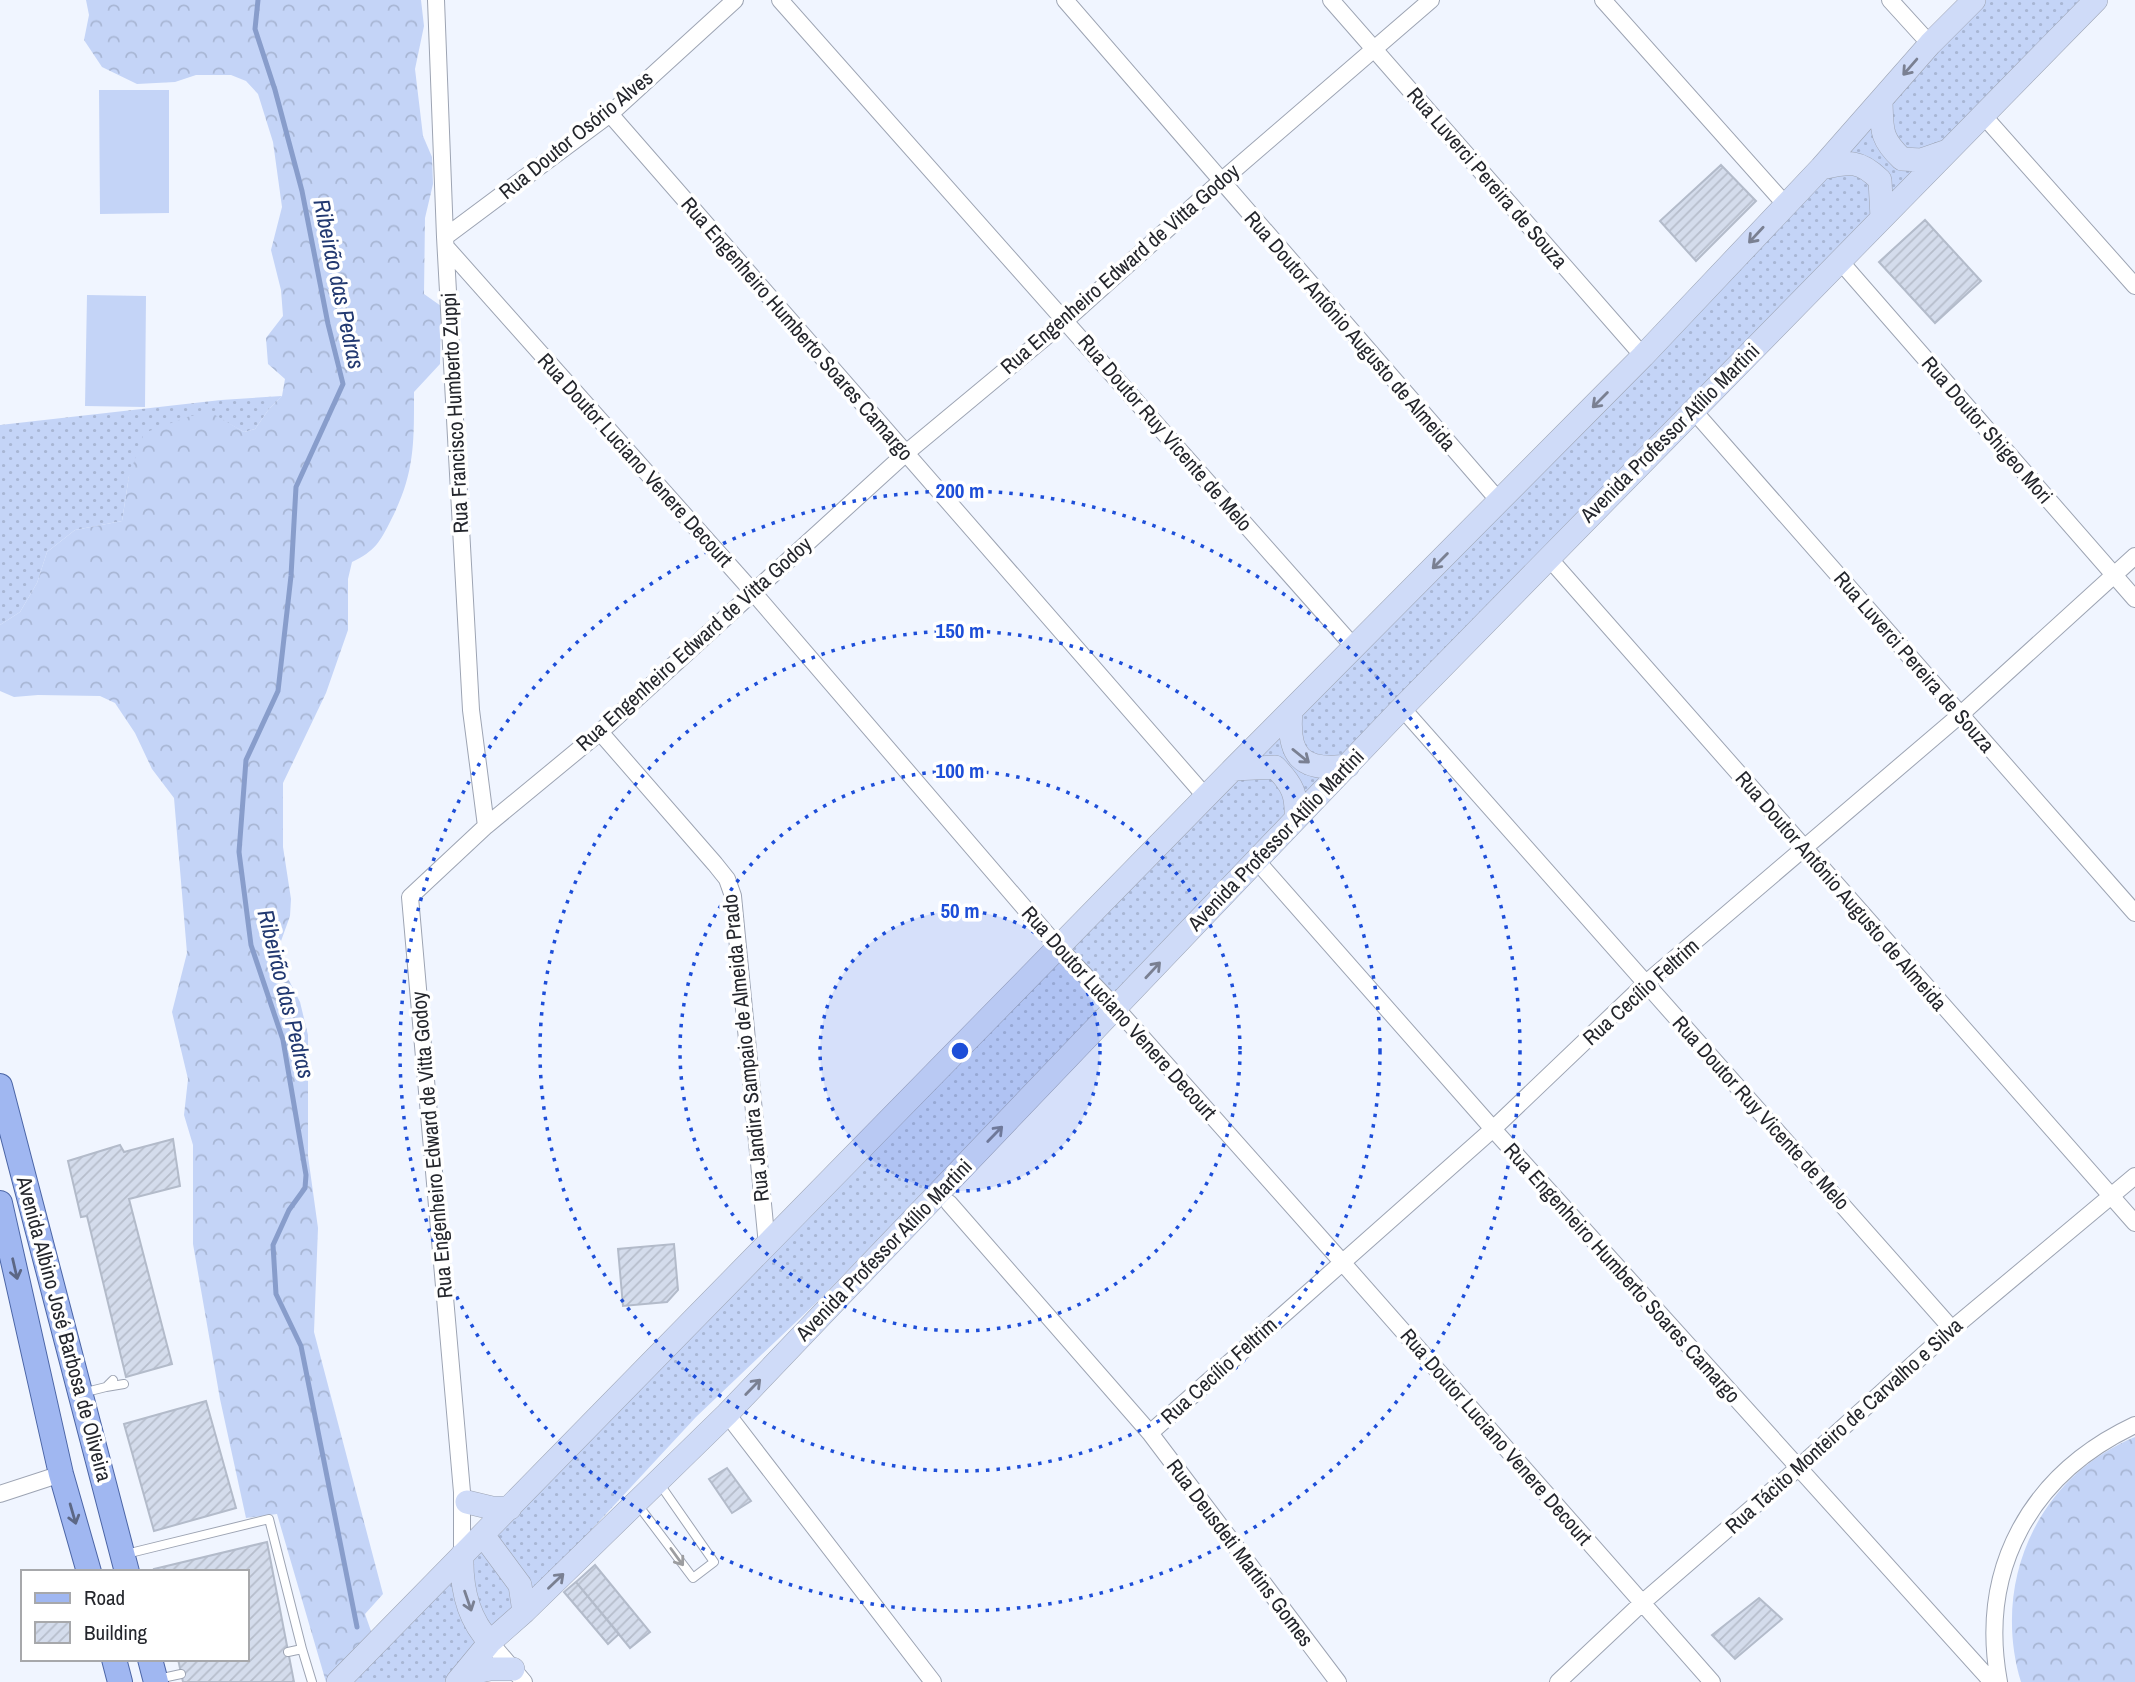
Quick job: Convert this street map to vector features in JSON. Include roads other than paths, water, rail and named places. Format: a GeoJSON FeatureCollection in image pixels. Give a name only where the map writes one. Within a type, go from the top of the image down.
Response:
{"type":"FeatureCollection","features":[{"type":"Feature","properties":{"kind":"main road"},"geometry":{"type":"LineString","coordinates":[[338,1682],[1233,769],[1643,356],[1821,168],[1930,44],[1974,0]]}},
{"type":"Feature","properties":{"kind":"main road","name":"Avenida Professor Atílio Martini"},"geometry":{"type":"LineString","coordinates":[[462,1678],[490,1642],[727,1414],[1548,557],[2096,0]]}},
{"type":"Feature","properties":{"kind":"main road"},"geometry":{"type":"LineString","coordinates":[[1881,101],[1882,125],[1887,146],[1902,159],[1921,160],[1946,152]]}},
{"type":"Feature","properties":{"kind":"main road"},"geometry":{"type":"LineString","coordinates":[[1821,168],[1845,163],[1866,166],[1880,180],[1882,218]]}},
{"type":"Feature","properties":{"kind":"main road"},"geometry":{"type":"LineString","coordinates":[[1291,711],[1289,732],[1292,748],[1307,762],[1326,769],[1348,766]]}},
{"type":"Feature","properties":{"kind":"main road"},"geometry":{"type":"LineString","coordinates":[[1233,769],[1275,767],[1287,779],[1297,798],[1296,820]]}},
{"type":"Feature","properties":{"kind":"main road","name":"Avenida Albino José Barbosa de Oliveira"},"geometry":{"type":"LineString","coordinates":[[0,1086],[125,1563]]}},
{"type":"Feature","properties":{"kind":"main road","name":"Avenida Albino José Barbosa de Oliveira"},"geometry":{"type":"LineString","coordinates":[[0,1203],[4,1238],[61,1474],[88,1570]]}},
{"type":"Feature","properties":{"kind":"main road"},"geometry":{"type":"LineString","coordinates":[[465,1497],[492,1508],[510,1508]]}},
{"type":"Feature","properties":{"kind":"main road"},"geometry":{"type":"LineString","coordinates":[[484,1535],[520,1585],[524,1612]]}},
{"type":"Feature","properties":{"kind":"main road"},"geometry":{"type":"LineString","coordinates":[[462,1555],[462,1576],[467,1602],[480,1631],[490,1642]]}},
{"type":"Feature","properties":{"kind":"main road"},"geometry":{"type":"LineString","coordinates":[[115,1661],[120,1682]]}},
{"type":"Feature","properties":{"kind":"main road"},"geometry":{"type":"LineString","coordinates":[[462,1678],[490,1670],[518,1676]]}},
{"type":"Feature","properties":{"kind":"street","name":"Rua Francisco Humberto Zuppi"},"geometry":{"type":"LineString","coordinates":[[436,0],[471,710],[486,826]]}},
{"type":"Feature","properties":{"kind":"street","name":"Rua Doutor Osório Alves"},"geometry":{"type":"LineString","coordinates":[[446,242],[610,114],[735,0]]}},
{"type":"Feature","properties":{"kind":"street","name":"Rua Doutor Ruy Vicente de Melo"},"geometry":{"type":"LineString","coordinates":[[780,0],[1354,647]]}},
{"type":"Feature","properties":{"kind":"street","name":"Rua Doutor Antônio Augusto de Almeida"},"geometry":{"type":"LineString","coordinates":[[1065,0],[1500,502]]}},
{"type":"Feature","properties":{"kind":"street","name":"Rua Luverci Pereira de Souza"},"geometry":{"type":"LineString","coordinates":[[1331,0],[1643,356]]}},
{"type":"Feature","properties":{"kind":"street","name":"Rua Engenheiro Edward de Vitta Godoy"},"geometry":{"type":"LineString","coordinates":[[462,1555],[465,1497],[410,897],[486,826],[600,732],[906,453],[1066,320],[1220,181],[1431,0]]}},
{"type":"Feature","properties":{"kind":"street"},"geometry":{"type":"LineString","coordinates":[[1603,0],[1785,204]]}},
{"type":"Feature","properties":{"kind":"street"},"geometry":{"type":"LineString","coordinates":[[1890,0],[1930,44]]}},
{"type":"Feature","properties":{"kind":"street","name":"Rua Engenheiro Humberto Soares Camargo"},"geometry":{"type":"LineString","coordinates":[[610,114],[1206,797]]}},
{"type":"Feature","properties":{"kind":"street"},"geometry":{"type":"LineString","coordinates":[[1982,114],[2135,286]]}},
{"type":"Feature","properties":{"kind":"street","name":"Rua Doutor Luciano Venere Decourt"},"geometry":{"type":"LineString","coordinates":[[446,242],[753,592],[1058,947],[1116,1008],[1712,1682]]}},
{"type":"Feature","properties":{"kind":"street","name":"Rua Doutor Shigeo Mori"},"geometry":{"type":"LineString","coordinates":[[1840,261],[2135,599]]}},
{"type":"Feature","properties":{"kind":"street","name":"Rua Luverci Pereira de Souza"},"geometry":{"type":"LineString","coordinates":[[1693,410],[2135,913]]}},
{"type":"Feature","properties":{"kind":"street","name":"Rua Cecílio Feltrim"},"geometry":{"type":"LineString","coordinates":[[1150,1433],[1493,1129],[1646,984],[1960,715],[2135,556]]}},
{"type":"Feature","properties":{"kind":"street","name":"Rua Doutor Antônio Augusto de Almeida"},"geometry":{"type":"LineString","coordinates":[[1548,557],[2135,1223]]}},
{"type":"Feature","properties":{"kind":"street","name":"Rua Doutor Ruy Vicente de Melo"},"geometry":{"type":"LineString","coordinates":[[1402,708],[1952,1329]]}},
{"type":"Feature","properties":{"kind":"street","name":"Rua Jandira Sampaio de Almeida Prado"},"geometry":{"type":"LineString","coordinates":[[600,732],[715,863],[727,879],[733,896],[767,1245]]}},
{"type":"Feature","properties":{"kind":"street","name":"Rua Engenheiro Humberto Soares Camargo"},"geometry":{"type":"LineString","coordinates":[[1256,860],[1493,1129],[1992,1682]]}},
{"type":"Feature","properties":{"kind":"street","name":"Rua Tácito Monteiro de Carvalho e Silva"},"geometry":{"type":"LineString","coordinates":[[1558,1682],[1952,1329],[2135,1176]]}},
{"type":"Feature","properties":{"kind":"street","name":"Rua Deusdeti Martins Gomes"},"geometry":{"type":"LineString","coordinates":[[949,1203],[1150,1433],[1338,1682]]}},
{"type":"Feature","properties":{"kind":"street"},"geometry":{"type":"LineString","coordinates":[[727,1414],[933,1682]]}},
{"type":"Feature","properties":{"kind":"street"},"geometry":{"type":"LineString","coordinates":[[1999,1682],[1994,1626],[1997,1594],[2019,1531],[2036,1503],[2065,1470],[2109,1437],[2135,1424]]}},
{"type":"Feature","properties":{"kind":"street"},"geometry":{"type":"LineString","coordinates":[[0,1494],[61,1474]]}},
{"type":"Feature","properties":{"kind":"street","name":"Rua Engenheiro Edward de Vitta Godoy"},"geometry":{"type":"LineString","coordinates":[[465,1497],[484,1535]]}},
{"type":"Feature","properties":{"kind":"street"},"geometry":{"type":"LineString","coordinates":[[490,1642],[518,1676]]}},
{"type":"Feature","properties":{"kind":"lane"},"geometry":{"type":"LineString","coordinates":[[106,1387],[113,1380]]}},
{"type":"Feature","properties":{"kind":"lane"},"geometry":{"type":"LineString","coordinates":[[81,1393],[124,1384]]}},
{"type":"Feature","properties":{"kind":"lane"},"geometry":{"type":"LineString","coordinates":[[637,1503],[693,1578],[714,1562],[658,1482]]}},
{"type":"Feature","properties":{"kind":"lane"},"geometry":{"type":"LineString","coordinates":[[125,1563],[269,1519],[312,1682]]}},
{"type":"Feature","properties":{"kind":"lane"},"geometry":{"type":"LineString","coordinates":[[288,1652],[302,1649]]}},
{"type":"Feature","properties":{"kind":"lane"},"geometry":{"type":"LineString","coordinates":[[154,1674],[181,1674]]}},
{"type":"Feature","properties":{"kind":"waterway","name":"Ribeirão das Pedras"},"geometry":{"type":"LineString","coordinates":[[258,0],[255,29],[275,90],[302,191],[328,324],[343,384],[296,487],[291,576],[278,691],[246,760],[239,852],[251,945],[283,1040],[306,1175],[305,1188],[289,1210],[273,1245],[276,1294],[301,1346],[357,1627]]}}]}
